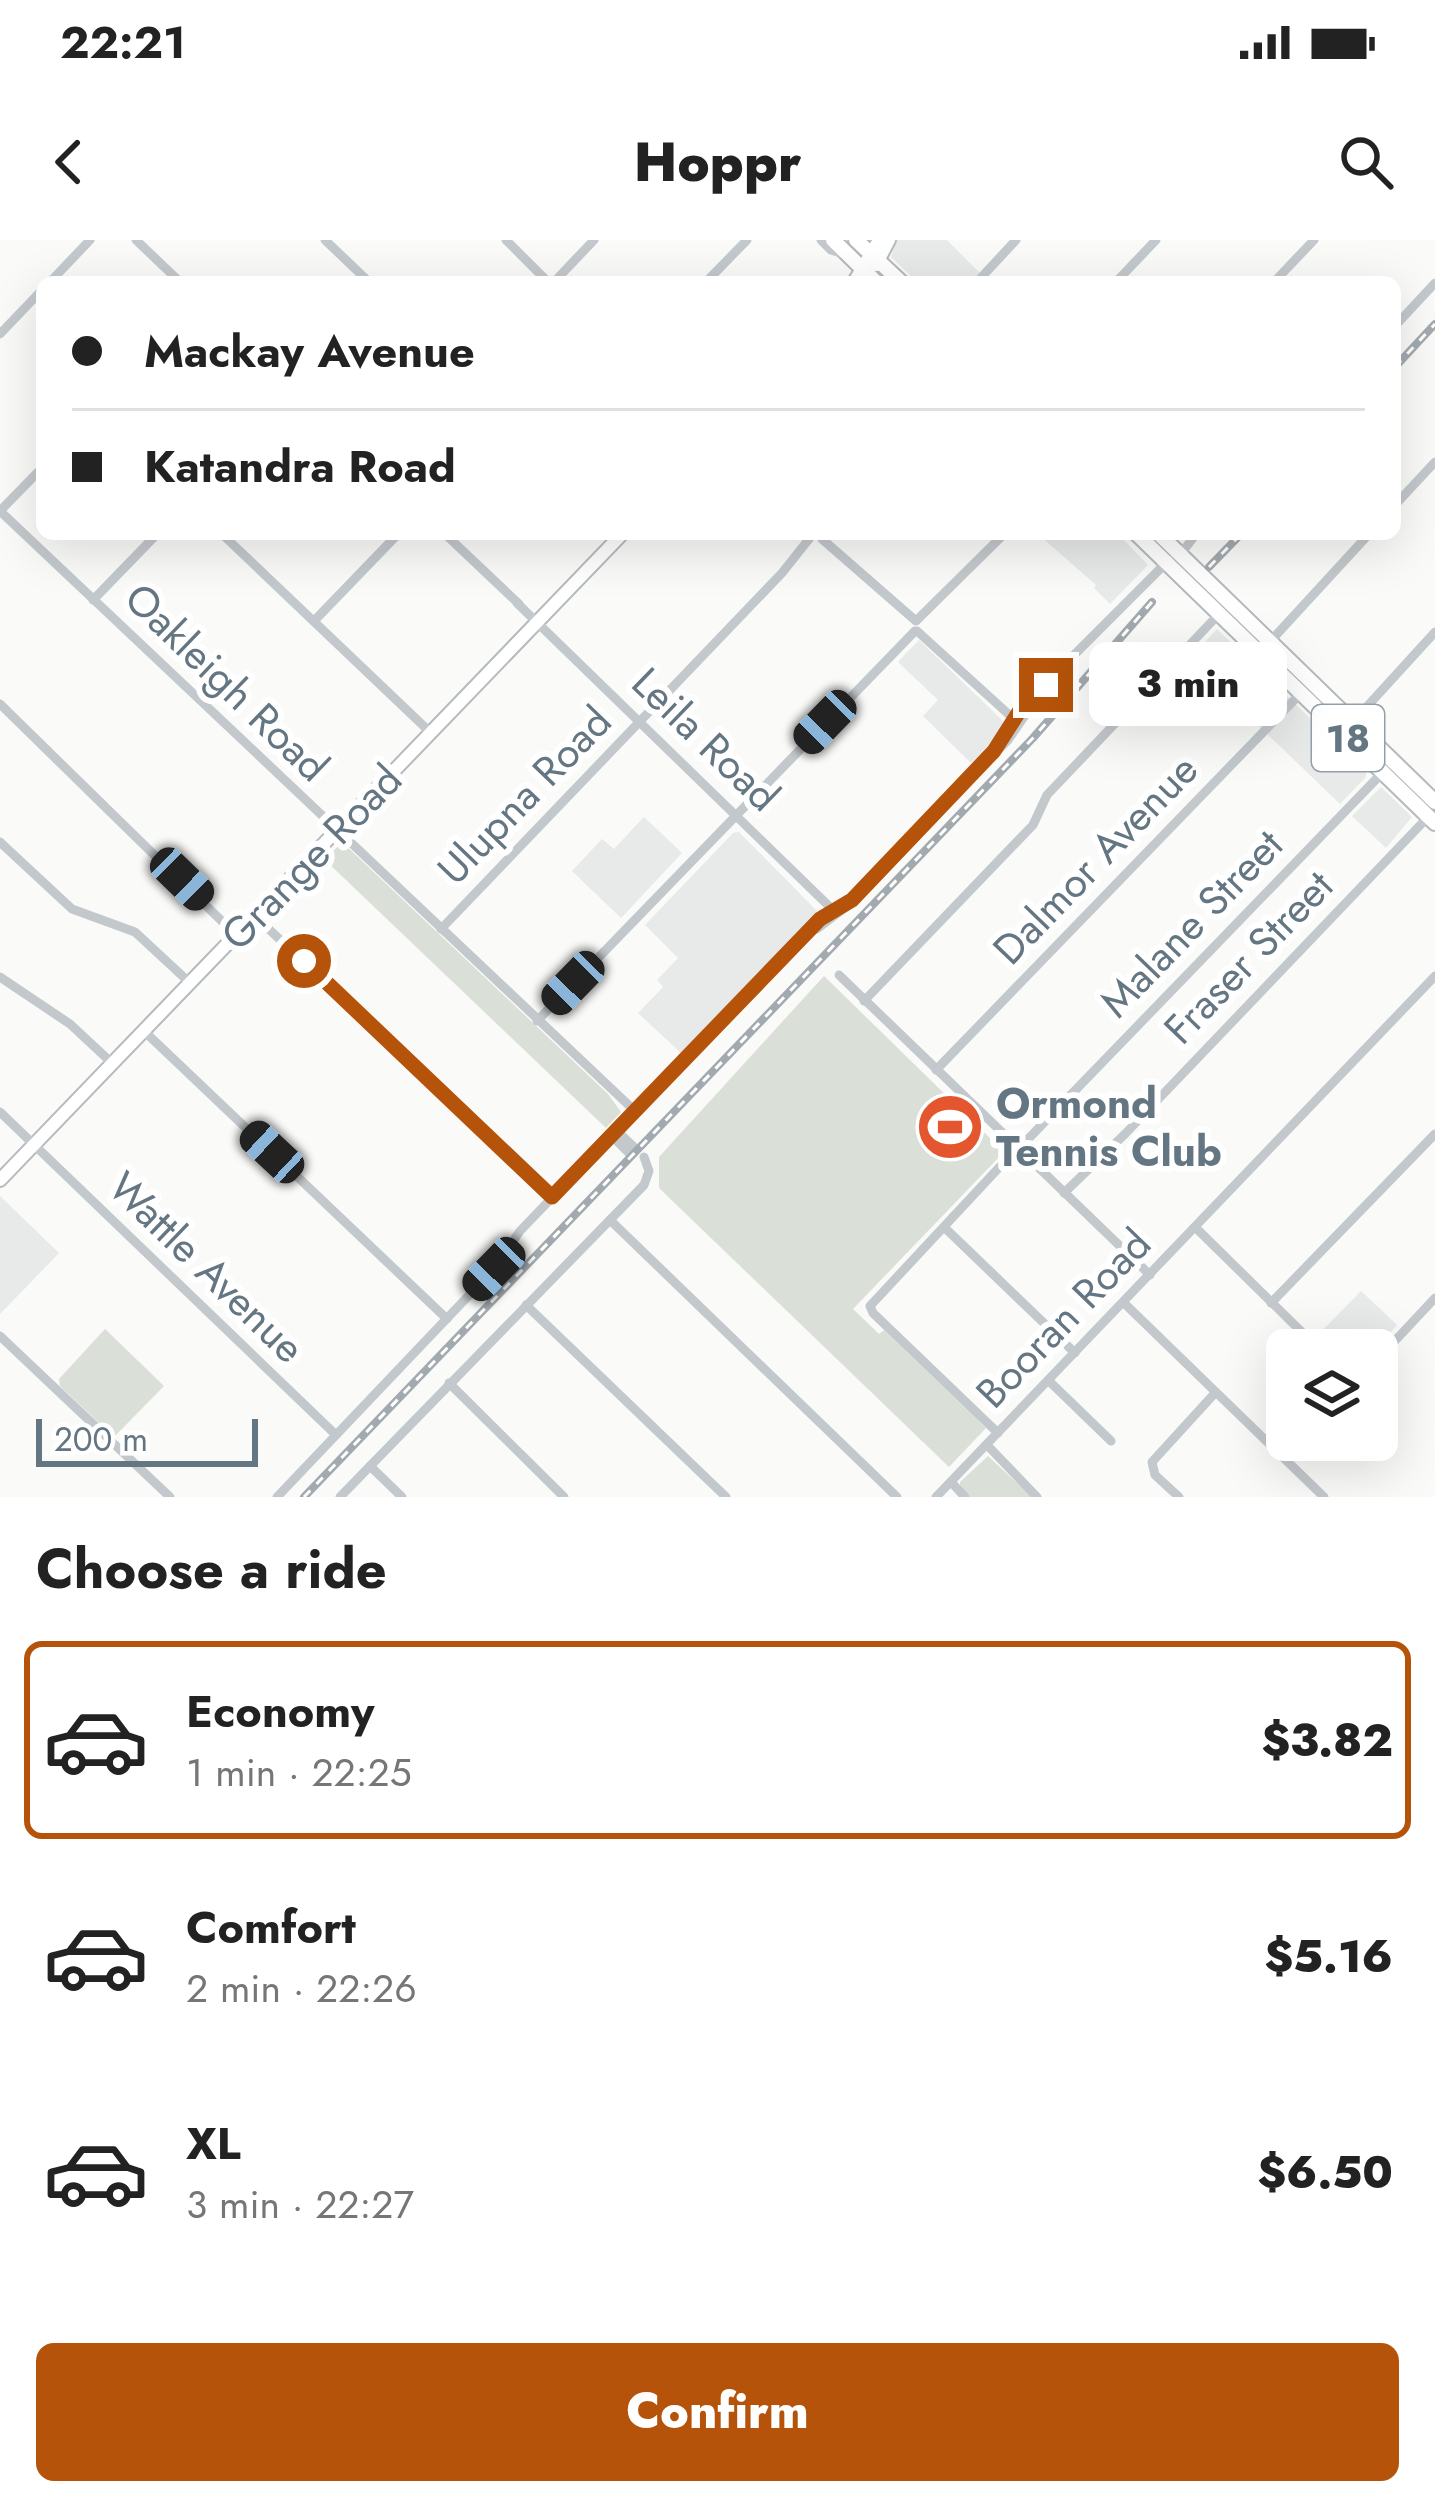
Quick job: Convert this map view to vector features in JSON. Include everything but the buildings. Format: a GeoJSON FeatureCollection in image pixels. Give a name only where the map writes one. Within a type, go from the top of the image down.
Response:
{"type":"FeatureCollection","features":[{"type":"Feature","properties":{"kind":"highway"},"geometry":{"type":"LineString","coordinates":[[833,240],[864,276]]}},
{"type":"Feature","properties":{"kind":"highway"},"geometry":{"type":"LineString","coordinates":[[856,240],[876,252],[896,276]]}},
{"type":"Feature","properties":{"kind":"highway","name":"18"},"geometry":{"type":"LineString","coordinates":[[1145,540],[1171,557],[1352,723],[1388,767]]}},
{"type":"Feature","properties":{"kind":"highway","name":"18"},"geometry":{"type":"LineString","coordinates":[[1162,540],[1220,614],[1265,648],[1301,693],[1433,809]]}},
{"type":"Feature","properties":{"kind":"main road"},"geometry":{"type":"LineString","coordinates":[[876,252],[889,240]]}},
{"type":"Feature","properties":{"kind":"main road","name":"Grange Road"},"geometry":{"type":"LineString","coordinates":[[0,1180],[616,540]]}},
{"type":"Feature","properties":{"kind":"street"},"geometry":{"type":"LineString","coordinates":[[56,276],[91,240]]}},
{"type":"Feature","properties":{"kind":"street"},"geometry":{"type":"LineString","coordinates":[[136,240],[174,276]]}},
{"type":"Feature","properties":{"kind":"street"},"geometry":{"type":"LineString","coordinates":[[325,240],[363,276]]}},
{"type":"Feature","properties":{"kind":"street"},"geometry":{"type":"LineString","coordinates":[[506,240],[545,276]]}},
{"type":"Feature","properties":{"kind":"street"},"geometry":{"type":"LineString","coordinates":[[557,276],[594,240]]}},
{"type":"Feature","properties":{"kind":"street"},"geometry":{"type":"LineString","coordinates":[[712,276],[747,240]]}},
{"type":"Feature","properties":{"kind":"street"},"geometry":{"type":"LineString","coordinates":[[820,240],[849,256]]}},
{"type":"Feature","properties":{"kind":"street"},"geometry":{"type":"LineString","coordinates":[[982,276],[1016,240]]}},
{"type":"Feature","properties":{"kind":"street"},"geometry":{"type":"LineString","coordinates":[[1122,276],[1156,240]]}},
{"type":"Feature","properties":{"kind":"street"},"geometry":{"type":"LineString","coordinates":[[1280,276],[1314,240]]}},
{"type":"Feature","properties":{"kind":"street"},"geometry":{"type":"LineString","coordinates":[[1401,320],[1435,284]]}},
{"type":"Feature","properties":{"kind":"street"},"geometry":{"type":"LineString","coordinates":[[0,334],[36,296]]}},
{"type":"Feature","properties":{"kind":"street"},"geometry":{"type":"LineString","coordinates":[[1401,499],[1435,462]]}},
{"type":"Feature","properties":{"kind":"street"},"geometry":{"type":"LineString","coordinates":[[0,511],[36,474]]}},
{"type":"Feature","properties":{"kind":"street","name":"Oakleigh Road"},"geometry":{"type":"LineString","coordinates":[[0,511],[634,1114]]}},
{"type":"Feature","properties":{"kind":"street"},"geometry":{"type":"LineString","coordinates":[[93,600],[151,540]]}},
{"type":"Feature","properties":{"kind":"street"},"geometry":{"type":"LineString","coordinates":[[228,540],[431,733]]}},
{"type":"Feature","properties":{"kind":"street"},"geometry":{"type":"LineString","coordinates":[[314,621],[392,540]]}},
{"type":"Feature","properties":{"kind":"street","name":"Leila Road"},"geometry":{"type":"LineString","coordinates":[[451,540],[836,910]]}},
{"type":"Feature","properties":{"kind":"street","name":"Ulupna Road"},"geometry":{"type":"LineString","coordinates":[[441,929],[815,540]]}},
{"type":"Feature","properties":{"kind":"street"},"geometry":{"type":"LineString","coordinates":[[825,540],[1017,722]]}},
{"type":"Feature","properties":{"kind":"street"},"geometry":{"type":"LineString","coordinates":[[537,1021],[998,540]]}},
{"type":"Feature","properties":{"kind":"street"},"geometry":{"type":"LineString","coordinates":[[278,1497],[494,1269],[515,1236],[552,1197],[814,930],[852,900],[994,751],[1046,685],[1189,540]]}},
{"type":"Feature","properties":{"kind":"street"},"geometry":{"type":"LineString","coordinates":[[1265,648],[1364,540]]}},
{"type":"Feature","properties":{"kind":"street"},"geometry":{"type":"LineString","coordinates":[[864,1001],[1030,829],[1045,797],[1220,614]]}},
{"type":"Feature","properties":{"kind":"street"},"geometry":{"type":"LineString","coordinates":[[1352,723],[1435,632]]}},
{"type":"Feature","properties":{"kind":"street","name":"Dalmor Avenue"},"geometry":{"type":"LineString","coordinates":[[936,1070],[1301,693]]}},
{"type":"Feature","properties":{"kind":"street"},"geometry":{"type":"LineString","coordinates":[[0,704],[238,933]]}},
{"type":"Feature","properties":{"kind":"street","name":"Malane Street"},"geometry":{"type":"LineString","coordinates":[[998,1433],[870,1308],[873,1299],[1388,767]]}},
{"type":"Feature","properties":{"kind":"street","name":"Fraser Street"},"geometry":{"type":"LineString","coordinates":[[1064,1193],[1433,809]]}},
{"type":"Feature","properties":{"kind":"street"},"geometry":{"type":"LineString","coordinates":[[0,842],[72,909],[135,932],[190,983]]}},
{"type":"Feature","properties":{"kind":"street"},"geometry":{"type":"LineString","coordinates":[[255,916],[552,1197]]}},
{"type":"Feature","properties":{"kind":"street"},"geometry":{"type":"LineString","coordinates":[[839,975],[1150,1275]]}},
{"type":"Feature","properties":{"kind":"street","name":"Booran Road"},"geometry":{"type":"LineString","coordinates":[[936,1497],[1435,976]]}},
{"type":"Feature","properties":{"kind":"street"},"geometry":{"type":"LineString","coordinates":[[0,977],[70,1024],[112,1064]]}},
{"type":"Feature","properties":{"kind":"street"},"geometry":{"type":"LineString","coordinates":[[144,1031],[447,1318]]}},
{"type":"Feature","properties":{"kind":"street","name":"Wattle Avenue"},"geometry":{"type":"LineString","coordinates":[[0,1112],[336,1435]]}},
{"type":"Feature","properties":{"kind":"street"},"geometry":{"type":"LineString","coordinates":[[340,1497],[640,1188],[644,1174],[637,1155],[614,1133]]}},
{"type":"Feature","properties":{"kind":"street"},"geometry":{"type":"LineString","coordinates":[[1273,1305],[1435,1134]]}},
{"type":"Feature","properties":{"kind":"street"},"geometry":{"type":"LineString","coordinates":[[608,1222],[897,1497]]}},
{"type":"Feature","properties":{"kind":"street"},"geometry":{"type":"LineString","coordinates":[[944,1227],[1075,1353]]}},
{"type":"Feature","properties":{"kind":"street"},"geometry":{"type":"LineString","coordinates":[[1194,1230],[1298,1329]]}},
{"type":"Feature","properties":{"kind":"street"},"geometry":{"type":"LineString","coordinates":[[1398,1338],[1435,1298]]}},
{"type":"Feature","properties":{"kind":"street"},"geometry":{"type":"LineString","coordinates":[[1122,1304],[1321,1496]]}},
{"type":"Feature","properties":{"kind":"street"},"geometry":{"type":"LineString","coordinates":[[526,1305],[726,1497]]}},
{"type":"Feature","properties":{"kind":"street"},"geometry":{"type":"LineString","coordinates":[[0,1336],[170,1497]]}},
{"type":"Feature","properties":{"kind":"street"},"geometry":{"type":"LineString","coordinates":[[1048,1381],[1111,1441]]}},
{"type":"Feature","properties":{"kind":"street"},"geometry":{"type":"LineString","coordinates":[[447,1385],[564,1497]]}},
{"type":"Feature","properties":{"kind":"street"},"geometry":{"type":"LineString","coordinates":[[1179,1497],[1153,1472],[1153,1459],[1215,1393]]}},
{"type":"Feature","properties":{"kind":"street"},"geometry":{"type":"LineString","coordinates":[[985,1447],[1037,1497]]}},
{"type":"Feature","properties":{"kind":"street"},"geometry":{"type":"LineString","coordinates":[[370,1466],[402,1497]]}},
{"type":"Feature","properties":{"kind":"street"},"geometry":{"type":"LineString","coordinates":[[949,1484],[964,1497]]}},
{"type":"Feature","properties":{"kind":"shaded area"},"geometry":{"type":"Polygon","coordinates":[[[897,240],[947,240],[983,276],[911,276],[891,257],[897,240]]]}},
{"type":"Feature","properties":{"kind":"shaded area"},"geometry":{"type":"Polygon","coordinates":[[[1045,540],[1124,540],[1148,565],[1110,604],[1096,585],[1045,540]]]}},
{"type":"Feature","properties":{"kind":"shaded area"},"geometry":{"type":"Polygon","coordinates":[[[1217,629],[1366,772],[1340,804],[1189,659],[1217,629]]]}},
{"type":"Feature","properties":{"kind":"shaded area"},"geometry":{"type":"Polygon","coordinates":[[[919,640],[1003,721],[1002,731],[971,763],[923,716],[938,700],[898,662],[919,640]]]}},
{"type":"Feature","properties":{"kind":"shaded area"},"geometry":{"type":"Polygon","coordinates":[[[1381,787],[1412,817],[1386,848],[1352,816],[1381,787]]]}},
{"type":"Feature","properties":{"kind":"shaded area"},"geometry":{"type":"Polygon","coordinates":[[[644,817],[682,853],[621,918],[572,871],[602,839],[614,849],[644,817]]]}},
{"type":"Feature","properties":{"kind":"shaded area"},"geometry":{"type":"Polygon","coordinates":[[[739,832],[817,911],[681,1053],[638,1013],[663,987],[657,980],[678,958],[645,925],[739,832]]]}},
{"type":"Feature","properties":{"kind":"shaded area"},"geometry":{"type":"Polygon","coordinates":[[[342,842],[608,1094],[621,1112],[606,1128],[325,860],[342,842]]]}},
{"type":"Feature","properties":{"kind":"shaded area"},"geometry":{"type":"Polygon","coordinates":[[[824,976],[1002,1150],[853,1309],[879,1334],[884,1330],[986,1428],[949,1467],[659,1188],[659,1157],[824,976]]]}},
{"type":"Feature","properties":{"kind":"shaded area"},"geometry":{"type":"Polygon","coordinates":[[[0,1196],[59,1253],[0,1314],[0,1196]]]}},
{"type":"Feature","properties":{"kind":"shaded area"},"geometry":{"type":"Polygon","coordinates":[[[1361,1291],[1397,1325],[1393,1329],[1324,1329],[1361,1291]]]}},
{"type":"Feature","properties":{"kind":"shaded area"},"geometry":{"type":"Polygon","coordinates":[[[105,1329],[164,1386],[114,1437],[60,1386],[59,1379],[105,1329]]]}},
{"type":"Feature","properties":{"kind":"shaded area"},"geometry":{"type":"Polygon","coordinates":[[[988,1456],[1032,1497],[970,1497],[960,1482],[988,1456]]]}},
{"type":"Feature","properties":{"kind":"railway"},"geometry":{"type":"LineString","coordinates":[[1401,361],[1435,324]]}},
{"type":"Feature","properties":{"kind":"railway"},"geometry":{"type":"LineString","coordinates":[[1209,567],[1235,540]]}},
{"type":"Feature","properties":{"kind":"railway"},"geometry":{"type":"LineString","coordinates":[[304,1497],[1033,738],[1152,602]]}},
{"type":"Feature","properties":{"kind":"place","name":"Ormond Tennis Club"},"geometry":{"type":"Point","coordinates":[950,1127]}},
{"type":"Feature","properties":{"kind":"route"},"geometry":{"type":"LineString","coordinates":[[304,961],[552,1197],[820,919],[852,900],[994,751],[1022,707],[1046,685]]}}]}
